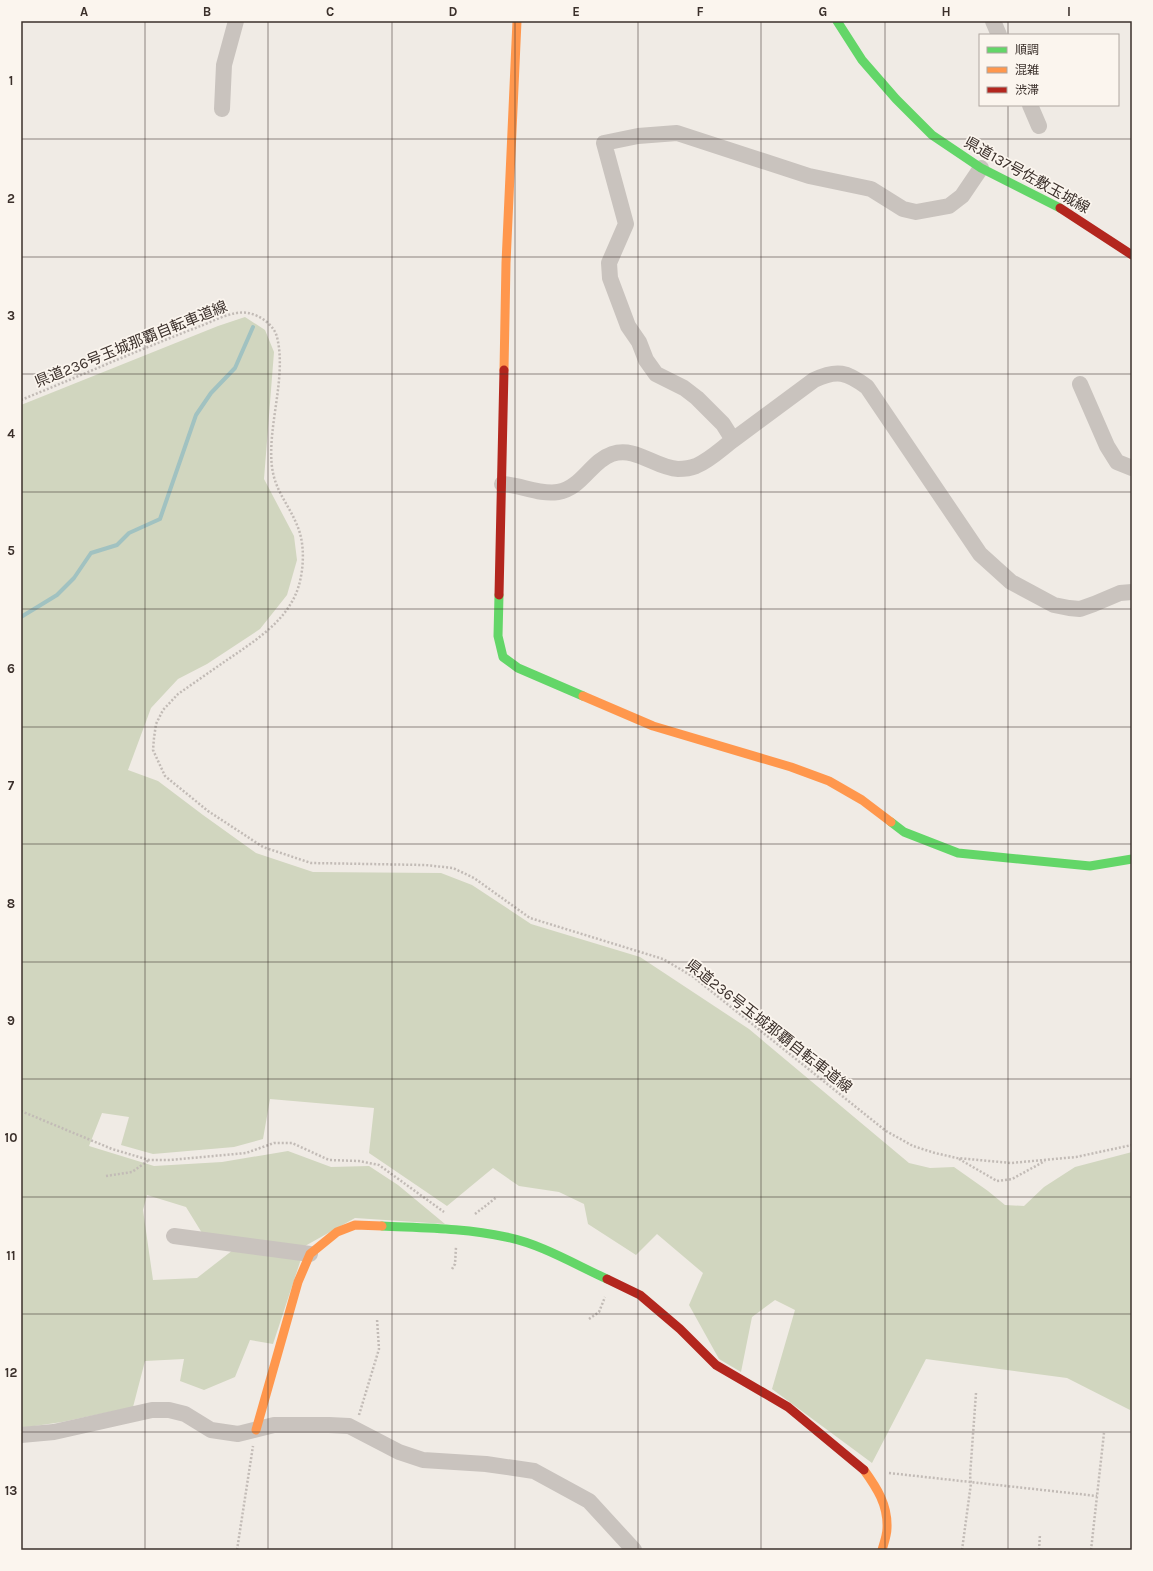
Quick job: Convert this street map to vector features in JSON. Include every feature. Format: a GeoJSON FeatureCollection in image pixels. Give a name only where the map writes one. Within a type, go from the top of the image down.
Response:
{"type":"FeatureCollection","features":[{"type":"Feature","properties":{"kind":"street"},"geometry":{"type":"LineString","coordinates":[[222,109],[224,65],[236,21]]}},
{"type":"Feature","properties":{"kind":"street"},"geometry":{"type":"LineString","coordinates":[[517,21],[506,263],[498,636],[503,657],[518,668],[653,726],[791,767],[829,781],[862,800],[904,832],[958,853],[1090,866],[1132,859]]}},
{"type":"Feature","properties":{"kind":"street","name":"県道137号佐敷玉城線"},"geometry":{"type":"LineString","coordinates":[[837,21],[862,60],[896,99],[932,135],[981,168],[1069,213],[1132,255]]}},
{"type":"Feature","properties":{"kind":"street"},"geometry":{"type":"LineString","coordinates":[[993,21],[999,34]]}},
{"type":"Feature","properties":{"kind":"street"},"geometry":{"type":"LineString","coordinates":[[1030,106],[1039,126]]}},
{"type":"Feature","properties":{"kind":"street"},"geometry":{"type":"LineString","coordinates":[[733,440],[723,424],[697,398],[684,388],[656,374],[646,360],[639,342],[628,326],[610,278],[609,263],[626,224],[604,143],[638,136],[676,133],[809,176],[871,189],[903,209],[916,212],[949,206],[962,196],[981,168]]}},
{"type":"Feature","properties":{"kind":"street"},"geometry":{"type":"LineString","coordinates":[[502,484],[536,491],[560,492],[572,487],[604,458],[612,454],[622,452],[633,452],[667,468],[687,468],[696,466],[705,461],[814,380],[826,374],[838,372],[854,377],[867,387],[980,554],[1011,582],[1054,605],[1080,609],[1120,593],[1132,592]]}},
{"type":"Feature","properties":{"kind":"street"},"geometry":{"type":"LineString","coordinates":[[1080,384],[1107,446],[1117,462],[1132,468]]}},
{"type":"Feature","properties":{"kind":"street"},"geometry":{"type":"LineString","coordinates":[[256,1430],[298,1282],[310,1254],[317,1247],[337,1232],[355,1225],[456,1230],[506,1237],[541,1248],[640,1295],[680,1329],[716,1365],[788,1406],[863,1468],[877,1487],[886,1507],[887,1529],[882,1550]]}},
{"type":"Feature","properties":{"kind":"street"},"geometry":{"type":"LineString","coordinates":[[174,1236],[310,1254]]}},
{"type":"Feature","properties":{"kind":"street"},"geometry":{"type":"LineString","coordinates":[[21,1435],[54,1432],[152,1410],[169,1410],[185,1414],[211,1430],[238,1434],[274,1426],[349,1426],[399,1452],[423,1460],[486,1464],[534,1471],[589,1501],[634,1550]]}},
{"type":"Feature","properties":{"kind":"path","name":"県道236号玉城那覇自転車道線"},"geometry":{"type":"LineString","coordinates":[[21,400],[182,333],[228,316],[248,313],[266,321],[276,336],[279,373],[272,435],[272,466],[274,479],[298,526],[303,557],[299,585],[286,612],[274,625],[259,638],[178,694],[163,710],[156,724],[153,750],[165,776],[208,811],[263,847],[311,863],[425,865],[454,868],[474,878],[530,918],[663,959],[692,976],[886,1131],[913,1146],[957,1158],[1011,1163],[1076,1157],[1132,1145]]}},
{"type":"Feature","properties":{"kind":"path"},"geometry":{"type":"LineString","coordinates":[[21,1111],[112,1149],[150,1160],[170,1160],[246,1153],[274,1143],[292,1143],[329,1160],[359,1161],[379,1165],[443,1211],[456,1230],[455,1264],[452,1269]]}},
{"type":"Feature","properties":{"kind":"path"},"geometry":{"type":"LineString","coordinates":[[957,1158],[997,1181],[1012,1179],[1047,1160]]}},
{"type":"Feature","properties":{"kind":"path"},"geometry":{"type":"LineString","coordinates":[[106,1176],[132,1172],[150,1160]]}},
{"type":"Feature","properties":{"kind":"path"},"geometry":{"type":"LineString","coordinates":[[589,1319],[599,1312],[611,1281]]}},
{"type":"Feature","properties":{"kind":"path"},"geometry":{"type":"LineString","coordinates":[[355,1429],[378,1349],[377,1319]]}},
{"type":"Feature","properties":{"kind":"path"},"geometry":{"type":"LineString","coordinates":[[962,1550],[970,1481],[976,1393]]}},
{"type":"Feature","properties":{"kind":"path"},"geometry":{"type":"LineString","coordinates":[[237,1550],[256,1430]]}},
{"type":"Feature","properties":{"kind":"path"},"geometry":{"type":"LineString","coordinates":[[1091,1550],[1104,1433]]}},
{"type":"Feature","properties":{"kind":"path"},"geometry":{"type":"LineString","coordinates":[[886,1473],[1097,1496]]}},
{"type":"Feature","properties":{"kind":"path"},"geometry":{"type":"LineString","coordinates":[[1039,1550],[1040,1534]]}},
{"type":"Feature","properties":{"kind":"green space"},"geometry":{"type":"Polygon","coordinates":[[[245,317],[265,330],[274,352],[264,479],[294,536],[297,560],[287,595],[260,629],[207,664],[178,679],[151,708],[128,770],[158,781],[256,853],[313,872],[441,873],[472,885],[531,924],[640,957],[749,1029],[909,1163],[930,1168],[954,1167],[1005,1205],[1024,1206],[1044,1187],[1075,1167],[1132,1152],[1132,1411],[1067,1378],[926,1359],[872,1463],[772,1389],[795,1310],[775,1300],[752,1317],[741,1372],[719,1359],[689,1305],[703,1273],[657,1234],[636,1255],[588,1224],[584,1204],[559,1192],[519,1186],[493,1168],[447,1206],[369,1153],[374,1108],[270,1099],[263,1139],[234,1147],[153,1154],[121,1145],[129,1117],[102,1113],[89,1146],[154,1166],[222,1162],[288,1151],[331,1167],[369,1166],[398,1185],[445,1224],[355,1218],[305,1246],[202,1233],[186,1207],[147,1195],[143,1210],[153,1280],[197,1278],[233,1250],[301,1259],[273,1344],[250,1340],[235,1377],[204,1390],[180,1381],[184,1359],[145,1361],[133,1407],[62,1422],[21,1428],[21,405],[218,326],[245,317]]]}},
{"type":"Feature","properties":{"kind":"waterway"},"geometry":{"type":"LineString","coordinates":[[21,617],[57,595],[74,578],[91,553],[117,545],[129,533],[160,519],[196,415],[211,393],[235,368],[253,327]]}},
{"type":"Feature","properties":{"kind":"traffic: fast"},"geometry":{"type":"LineString","coordinates":[[837,21],[862,60],[896,99],[932,135],[981,168],[1060,208]]}},
{"type":"Feature","properties":{"kind":"traffic: fast"},"geometry":{"type":"LineString","coordinates":[[499,595],[498,636],[503,657],[518,668],[583,696]]}},
{"type":"Feature","properties":{"kind":"traffic: fast"},"geometry":{"type":"LineString","coordinates":[[891,822],[904,832],[958,853],[1090,866],[1132,859]]}},
{"type":"Feature","properties":{"kind":"traffic: fast"},"geometry":{"type":"LineString","coordinates":[[382,1226],[460,1230],[491,1234],[519,1240],[545,1249],[607,1279]]}},
{"type":"Feature","properties":{"kind":"traffic: slow"},"geometry":{"type":"LineString","coordinates":[[504,370],[506,263],[517,21]]}},
{"type":"Feature","properties":{"kind":"traffic: slow"},"geometry":{"type":"LineString","coordinates":[[583,696],[653,726],[791,767],[829,781],[862,800],[891,822]]}},
{"type":"Feature","properties":{"kind":"traffic: slow"},"geometry":{"type":"LineString","coordinates":[[256,1430],[298,1282],[310,1254],[337,1232],[355,1225],[382,1226]]}},
{"type":"Feature","properties":{"kind":"traffic: slow"},"geometry":{"type":"LineString","coordinates":[[864,1470],[881,1497],[886,1512],[887,1531],[882,1550]]}},
{"type":"Feature","properties":{"kind":"traffic: jam"},"geometry":{"type":"LineString","coordinates":[[1060,208],[1132,255]]}},
{"type":"Feature","properties":{"kind":"traffic: jam"},"geometry":{"type":"LineString","coordinates":[[499,595],[504,370]]}},
{"type":"Feature","properties":{"kind":"traffic: jam"},"geometry":{"type":"LineString","coordinates":[[607,1279],[640,1295],[680,1329],[716,1365],[788,1407],[864,1470]]}}]}
